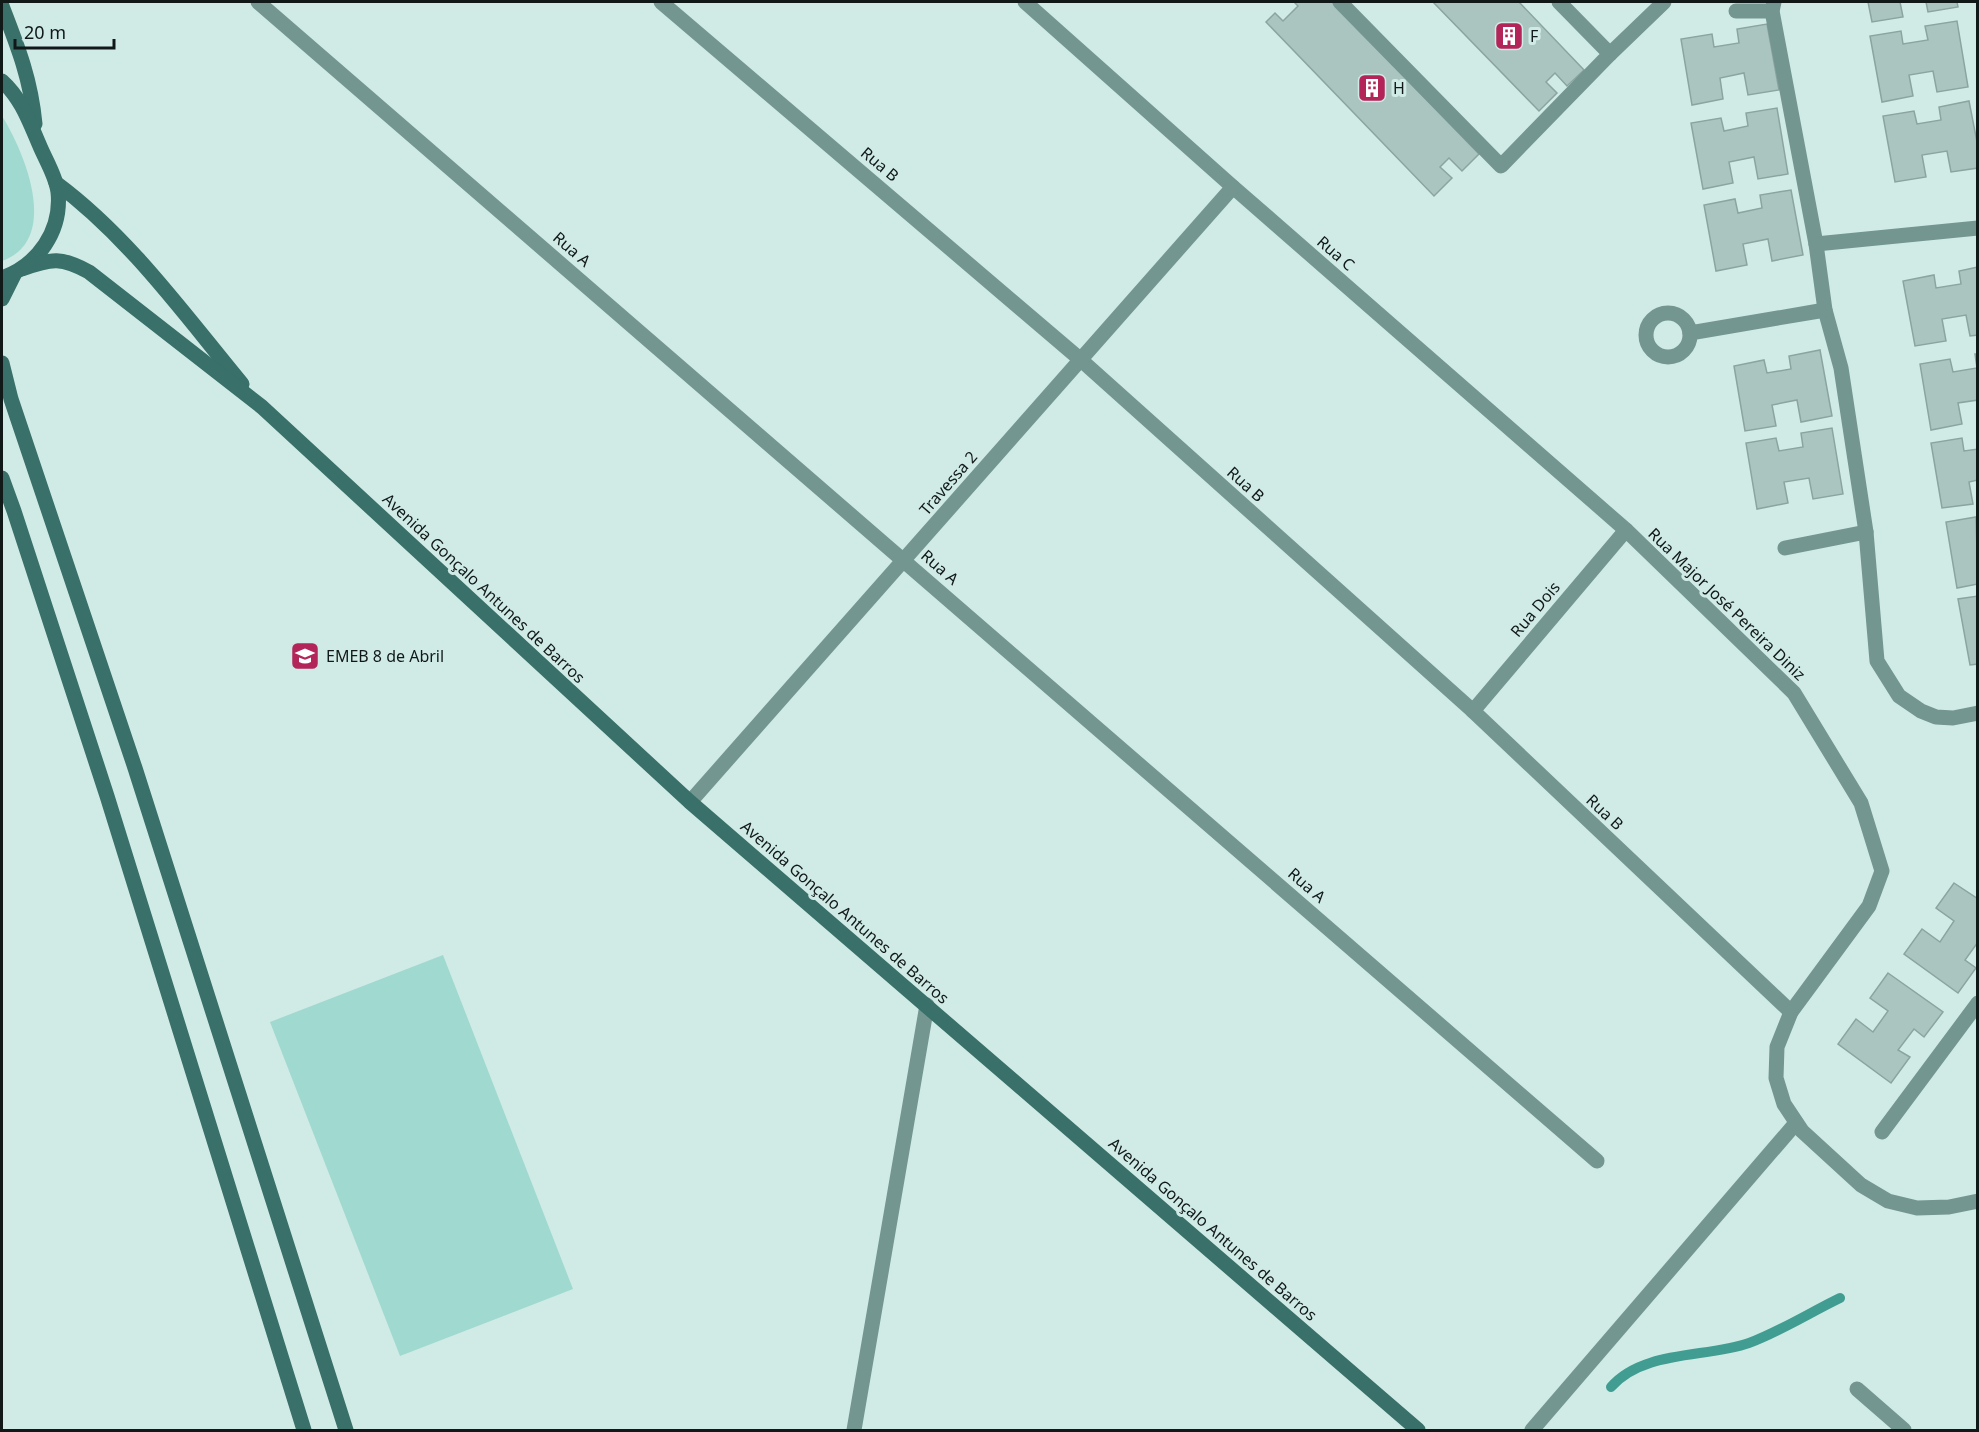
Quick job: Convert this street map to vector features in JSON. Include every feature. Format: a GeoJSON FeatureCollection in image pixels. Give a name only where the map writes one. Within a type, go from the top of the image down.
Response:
{"type":"FeatureCollection","features":[{"type":"Feature","properties":{"kind":"main road"},"geometry":{"type":"LineString","coordinates":[[2,6],[28,77],[33,97],[36,136]]}},
{"type":"Feature","properties":{"kind":"main road"},"geometry":{"type":"LineString","coordinates":[[2,81],[21,103],[36,136],[56,183],[58,207],[53,231],[41,252],[13,273],[2,299]]}},
{"type":"Feature","properties":{"kind":"main road","name":"Avenida Gonçalo Antunes de Barros"},"geometry":{"type":"LineString","coordinates":[[56,183],[96,215],[166,292],[262,407]]}},
{"type":"Feature","properties":{"kind":"main road","name":"Avenida Gonçalo Antunes de Barros"},"geometry":{"type":"LineString","coordinates":[[13,273],[54,259],[64,260],[89,272],[262,407],[690,802],[1418,1431]]}},
{"type":"Feature","properties":{"kind":"main road"},"geometry":{"type":"LineString","coordinates":[[2,363],[11,399],[135,768],[346,1431]]}},
{"type":"Feature","properties":{"kind":"main road"},"geometry":{"type":"LineString","coordinates":[[2,478],[107,796],[304,1431]]}},
{"type":"Feature","properties":{"kind":"street","name":"Rua A"},"geometry":{"type":"LineString","coordinates":[[258,2],[1597,1161]]}},
{"type":"Feature","properties":{"kind":"street","name":"Rua B"},"geometry":{"type":"LineString","coordinates":[[661,2],[1081,360],[1473,711],[1791,1012]]}},
{"type":"Feature","properties":{"kind":"street","name":"Rua C"},"geometry":{"type":"LineString","coordinates":[[1025,2],[1626,530]]}},
{"type":"Feature","properties":{"kind":"street"},"geometry":{"type":"LineString","coordinates":[[1340,2],[1501,166],[1664,2]]}},
{"type":"Feature","properties":{"kind":"street"},"geometry":{"type":"LineString","coordinates":[[1559,2],[1610,54]]}},
{"type":"Feature","properties":{"kind":"street"},"geometry":{"type":"LineString","coordinates":[[1736,12],[1773,6],[1816,244],[1825,310],[1841,368],[1866,532],[1877,661],[1899,696],[1921,711],[1936,717],[1953,718],[1977,714]]}},
{"type":"Feature","properties":{"kind":"street","name":"Travessa 2"},"geometry":{"type":"LineString","coordinates":[[690,802],[1233,187]]}},
{"type":"Feature","properties":{"kind":"street"},"geometry":{"type":"LineString","coordinates":[[1816,244],[1977,228]]}},
{"type":"Feature","properties":{"kind":"street"},"geometry":{"type":"LineString","coordinates":[[1689,333],[1825,310]]}},
{"type":"Feature","properties":{"kind":"street","name":"Rua Dois"},"geometry":{"type":"LineString","coordinates":[[1473,711],[1626,530]]}},
{"type":"Feature","properties":{"kind":"street","name":"Rua Major José Pereira Diniz"},"geometry":{"type":"LineString","coordinates":[[1626,530],[1794,693],[1861,803],[1882,872],[1869,906],[1791,1012],[1777,1047],[1776,1078],[1784,1104],[1802,1131],[1861,1185],[1888,1201],[1917,1208],[1949,1207],[1977,1201]]}},
{"type":"Feature","properties":{"kind":"street"},"geometry":{"type":"LineString","coordinates":[[1785,548],[1866,532]]}},
{"type":"Feature","properties":{"kind":"street"},"geometry":{"type":"LineString","coordinates":[[1882,1132],[1977,1003]]}},
{"type":"Feature","properties":{"kind":"street"},"geometry":{"type":"LineString","coordinates":[[854,1431],[927,1005]]}},
{"type":"Feature","properties":{"kind":"street"},"geometry":{"type":"LineString","coordinates":[[1532,1431],[1796,1123]]}},
{"type":"Feature","properties":{"kind":"street"},"geometry":{"type":"LineString","coordinates":[[1857,1389],[1904,1431]]}},
{"type":"Feature","properties":{"kind":"shaded area"},"geometry":{"type":"Polygon","coordinates":[[[2,116],[20,151],[28,173],[33,194],[34,216],[30,235],[20,250],[2,261],[2,116]]]}},
{"type":"Feature","properties":{"kind":"shaded area"},"geometry":{"type":"Polygon","coordinates":[[[443,955],[573,1289],[400,1356],[270,1022],[443,955]]]}},
{"type":"Feature","properties":{"kind":"building","name":"H"},"geometry":{"type":"Polygon","coordinates":[[[1294,2],[1332,2],[1479,154],[1462,171],[1449,158],[1440,167],[1452,178],[1434,196],[1266,22],[1275,13],[1283,21],[1298,6],[1294,2]]]}},
{"type":"Feature","properties":{"kind":"building","name":"F"},"geometry":{"type":"Polygon","coordinates":[[[1433,2],[1519,2],[1584,70],[1567,86],[1555,73],[1546,82],[1557,93],[1539,111],[1433,2]]]}},
{"type":"Feature","properties":{"kind":"building"},"geometry":{"type":"Polygon","coordinates":[[[1868,2],[1900,2],[1903,17],[1872,22],[1868,2]]]}},
{"type":"Feature","properties":{"kind":"building"},"geometry":{"type":"Polygon","coordinates":[[[1926,2],[1957,2],[1958,7],[1928,12],[1926,2]]]}},
{"type":"Feature","properties":{"kind":"building"},"geometry":{"type":"Polygon","coordinates":[[[1957,21],[1968,87],[1937,92],[1933,71],[1909,75],[1913,96],[1882,102],[1870,36],[1901,31],[1903,44],[1928,40],[1925,26],[1957,21]]]}},
{"type":"Feature","properties":{"kind":"building"},"geometry":{"type":"Polygon","coordinates":[[[1767,24],[1779,90],[1748,95],[1744,73],[1720,78],[1723,99],[1692,105],[1681,39],[1712,34],[1714,47],[1739,43],[1737,29],[1767,24]]]}},
{"type":"Feature","properties":{"kind":"building"},"geometry":{"type":"Polygon","coordinates":[[[1969,101],[1978,147],[1978,168],[1951,172],[1947,151],[1922,155],[1926,177],[1895,182],[1883,116],[1914,111],[1917,124],[1941,120],[1939,107],[1969,101]]]}},
{"type":"Feature","properties":{"kind":"building"},"geometry":{"type":"Polygon","coordinates":[[[1777,108],[1788,174],[1758,179],[1754,157],[1729,162],[1733,183],[1703,189],[1691,123],[1721,118],[1724,131],[1748,126],[1746,113],[1777,108]]]}},
{"type":"Feature","properties":{"kind":"building"},"geometry":{"type":"Polygon","coordinates":[[[1791,190],[1803,255],[1772,261],[1768,239],[1743,244],[1747,265],[1716,271],[1704,205],[1735,199],[1738,213],[1762,208],[1760,195],[1791,190]]]}},
{"type":"Feature","properties":{"kind":"building"},"geometry":{"type":"Polygon","coordinates":[[[1978,267],[1978,335],[1970,336],[1966,315],[1942,319],[1946,341],[1915,346],[1903,281],[1934,275],[1936,288],[1961,284],[1959,271],[1978,267]]]}},
{"type":"Feature","properties":{"kind":"building"},"geometry":{"type":"Polygon","coordinates":[[[1820,350],[1832,416],[1801,422],[1797,400],[1772,405],[1776,426],[1745,431],[1734,366],[1764,360],[1767,373],[1791,369],[1789,356],[1820,350]]]}},
{"type":"Feature","properties":{"kind":"building"},"geometry":{"type":"Polygon","coordinates":[[[1975,354],[1978,354],[1978,400],[1958,403],[1962,424],[1931,430],[1920,364],[1950,359],[1953,372],[1977,368],[1975,354]]]}},
{"type":"Feature","properties":{"kind":"building"},"geometry":{"type":"Polygon","coordinates":[[[1832,428],[1843,494],[1813,499],[1809,478],[1784,482],[1788,503],[1757,509],[1746,443],[1776,438],[1779,451],[1803,447],[1801,433],[1832,428]]]}},
{"type":"Feature","properties":{"kind":"building"},"geometry":{"type":"Polygon","coordinates":[[[1962,438],[1964,451],[1978,449],[1978,480],[1969,482],[1973,504],[1942,508],[1931,443],[1962,438]]]}},
{"type":"Feature","properties":{"kind":"building"},"geometry":{"type":"Polygon","coordinates":[[[1976,517],[1978,584],[1957,588],[1946,522],[1976,517]]]}},
{"type":"Feature","properties":{"kind":"building"},"geometry":{"type":"Polygon","coordinates":[[[1978,596],[1978,664],[1970,665],[1958,599],[1978,596]]]}},
{"type":"Feature","properties":{"kind":"building"},"geometry":{"type":"Polygon","coordinates":[[[1954,883],[1978,899],[1978,942],[1965,960],[1976,968],[1958,993],[1904,954],[1922,929],[1940,942],[1954,921],[1936,908],[1954,883]]]}},
{"type":"Feature","properties":{"kind":"building"},"geometry":{"type":"Polygon","coordinates":[[[1888,973],[1943,1012],[1924,1037],[1914,1029],[1898,1050],[1910,1057],[1891,1083],[1838,1044],[1856,1019],[1873,1032],[1888,1011],[1870,998],[1888,973]]]}},
{"type":"Feature","properties":{"kind":"waterway"},"geometry":{"type":"LineString","coordinates":[[1611,1387],[1624,1375],[1657,1361],[1749,1343],[1840,1298]]}},
{"type":"Feature","properties":{"kind":"place","name":"F"},"geometry":{"type":"Point","coordinates":[1509,36]}},
{"type":"Feature","properties":{"kind":"place","name":"H"},"geometry":{"type":"Point","coordinates":[1372,88]}},
{"type":"Feature","properties":{"kind":"place","name":"EMEB 8 de Abril"},"geometry":{"type":"Point","coordinates":[305,656]}}]}
